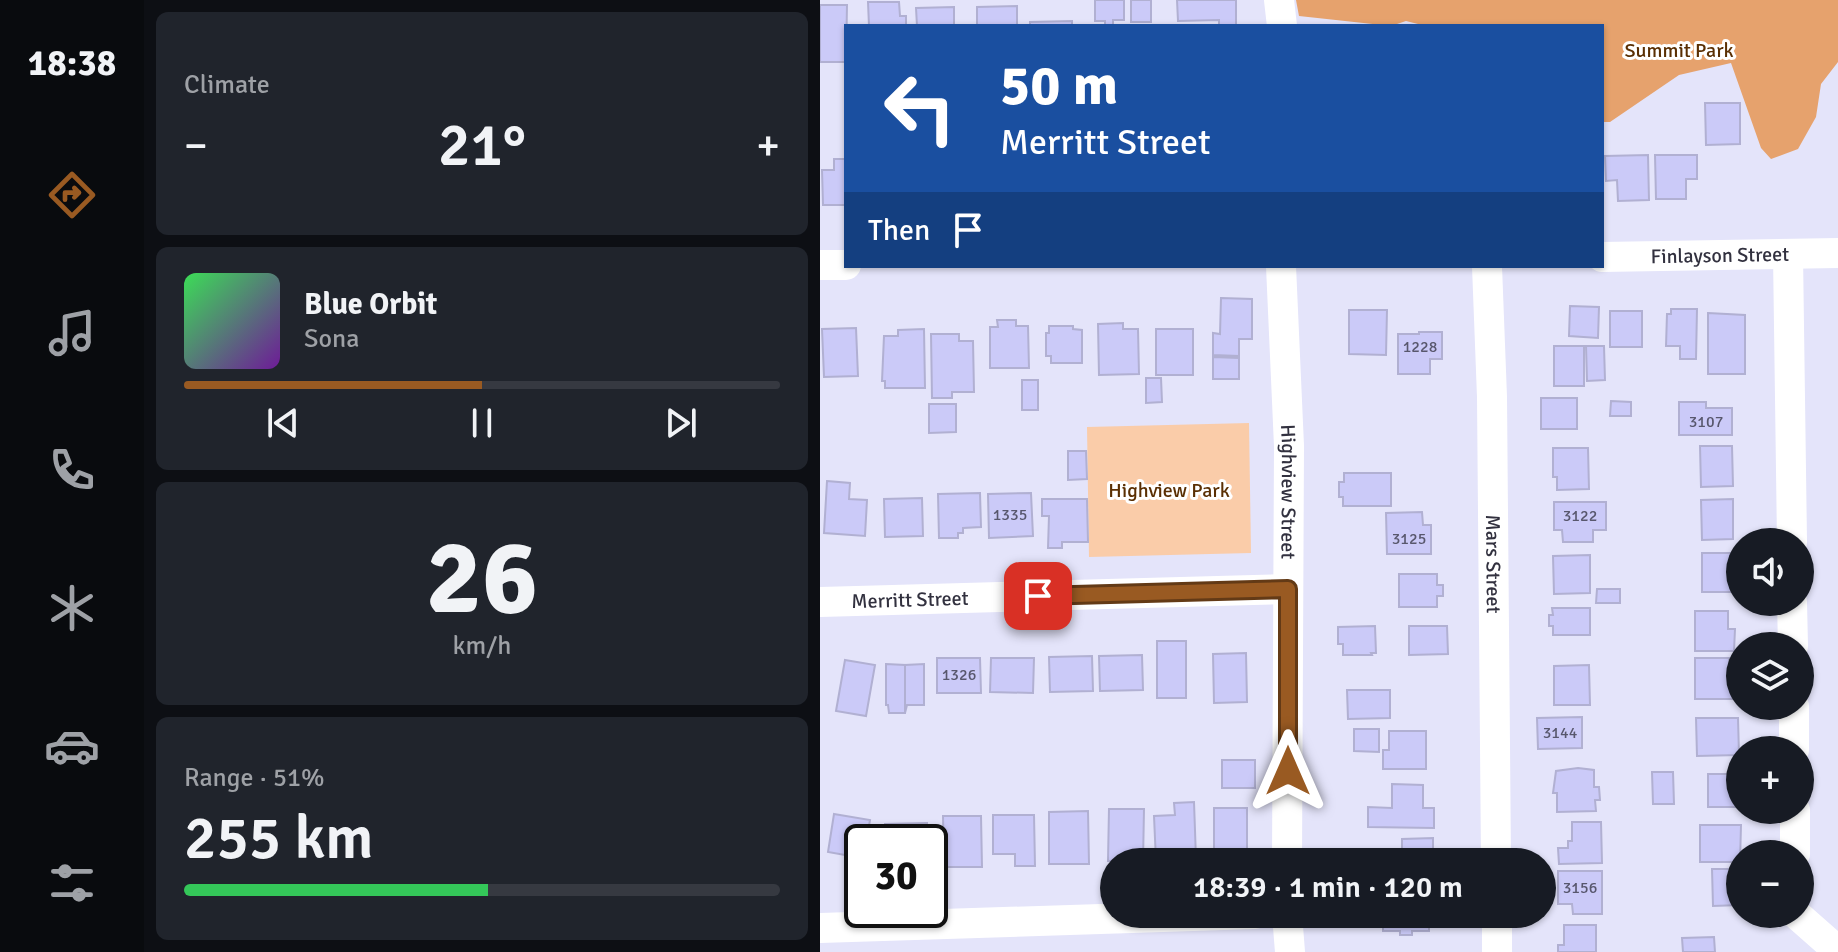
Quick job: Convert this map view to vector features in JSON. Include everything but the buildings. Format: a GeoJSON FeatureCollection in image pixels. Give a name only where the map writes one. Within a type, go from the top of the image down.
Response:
{"type":"FeatureCollection","features":[{"type":"Feature","properties":{"kind":"street"},"geometry":{"type":"LineString","coordinates":[[1279,0],[1282,24]]}},
{"type":"Feature","properties":{"kind":"street","name":"Finlayson Street"},"geometry":{"type":"LineString","coordinates":[[1604,257],[1838,253]]}},
{"type":"Feature","properties":{"kind":"street"},"geometry":{"type":"LineString","coordinates":[[1788,254],[1792,528]]}},
{"type":"Feature","properties":{"kind":"street"},"geometry":{"type":"LineString","coordinates":[[820,265],[844,265]]}},
{"type":"Feature","properties":{"kind":"street","name":"Highview Street"},"geometry":{"type":"LineString","coordinates":[[1281,268],[1289,446],[1287,848]]}},
{"type":"Feature","properties":{"kind":"street","name":"Mars Street"},"geometry":{"type":"LineString","coordinates":[[1487,268],[1492,397],[1496,848]]}},
{"type":"Feature","properties":{"kind":"street","name":"Merritt Street"},"geometry":{"type":"LineString","coordinates":[[820,602],[1288,589]]}},
{"type":"Feature","properties":{"kind":"street"},"geometry":{"type":"LineString","coordinates":[[820,928],[1100,919]]}},
{"type":"Feature","properties":{"kind":"street"},"geometry":{"type":"LineString","coordinates":[[1288,928],[1290,952]]}},
{"type":"Feature","properties":{"kind":"street"},"geometry":{"type":"LineString","coordinates":[[1497,928],[1497,952]]}},
{"type":"Feature","properties":{"kind":"street"},"geometry":{"type":"LineString","coordinates":[[1812,928],[1838,951]]}},
{"type":"Feature","properties":{"kind":"green space","name":"Summit Park"},"geometry":{"type":"Polygon","coordinates":[[[1296,0],[1838,0],[1838,62],[1821,84],[1816,117],[1798,149],[1771,159],[1761,148],[1731,63],[1679,75],[1610,122],[1604,122],[1604,24],[1418,24],[1406,21],[1373,24],[1299,16],[1296,0]]]}},
{"type":"Feature","properties":{"kind":"green space","name":"Highview Park"},"geometry":{"type":"Polygon","coordinates":[[[1249,423],[1251,553],[1089,557],[1087,427],[1249,423]]]}},
{"type":"Feature","properties":{"kind":"route"},"geometry":{"type":"LineString","coordinates":[[1038,596],[1288,589],[1288,771]]}}]}
